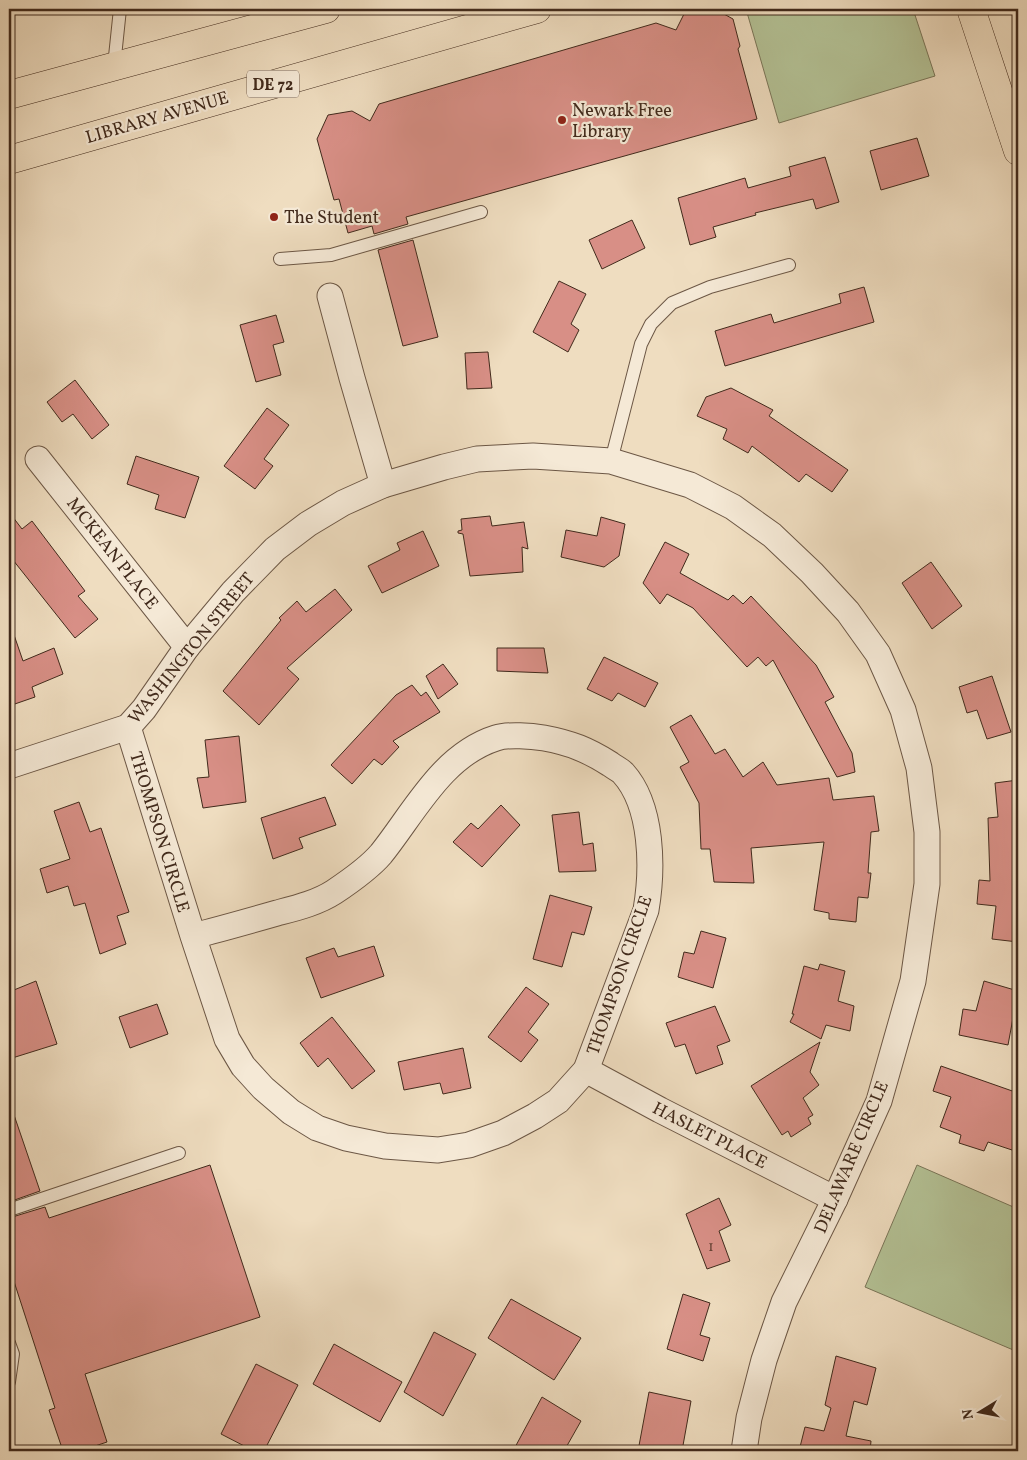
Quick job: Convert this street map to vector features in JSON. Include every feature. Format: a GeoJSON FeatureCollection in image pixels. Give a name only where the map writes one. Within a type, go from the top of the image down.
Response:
{"type":"FeatureCollection","features":[{"type":"Feature","properties":{"kind":"main road"},"geometry":{"type":"LineString","coordinates":[[9,95],[326,9]]}},
{"type":"Feature","properties":{"kind":"main road","name":"LIBRARY AVENUE"},"geometry":{"type":"LineString","coordinates":[[9,160],[537,9]]}},
{"type":"Feature","properties":{"kind":"main road"},"geometry":{"type":"LineString","coordinates":[[971,9],[1016,136]]}},
{"type":"Feature","properties":{"kind":"main road"},"geometry":{"type":"LineString","coordinates":[[986,53],[987,9]]}},
{"type":"Feature","properties":{"kind":"street"},"geometry":{"type":"LineString","coordinates":[[330,296],[383,485]]}},
{"type":"Feature","properties":{"kind":"street","name":"DELAWARE CIRCLE"},"geometry":{"type":"LineString","coordinates":[[383,485],[478,459],[533,456],[612,461],[690,485],[733,507],[772,535],[812,573],[848,612],[878,654],[903,710],[920,768],[927,832],[927,884],[913,981],[879,1100],[835,1199],[784,1302],[764,1360],[749,1418],[744,1451]]}},
{"type":"Feature","properties":{"kind":"street","name":"MCKEAN PLACE"},"geometry":{"type":"LineString","coordinates":[[38,459],[187,647]]}},
{"type":"Feature","properties":{"kind":"street","name":"WASHINGTON STREET"},"geometry":{"type":"LineString","coordinates":[[9,766],[128,727],[144,709],[187,647],[233,592],[275,549],[308,524],[344,502],[383,485]]}},
{"type":"Feature","properties":{"kind":"street","name":"THOMPSON CIRCLE"},"geometry":{"type":"LineString","coordinates":[[128,727],[193,936],[228,1039],[243,1066],[263,1088],[291,1112],[318,1128],[346,1138],[386,1146],[438,1150],[469,1145],[503,1133],[558,1102],[586,1070],[646,910],[650,889],[650,852],[639,798],[622,772],[592,752],[562,742],[530,735],[497,737],[469,750],[439,777],[408,815],[380,856],[332,894],[304,906],[193,936]]}},
{"type":"Feature","properties":{"kind":"street","name":"HASLET PLACE"},"geometry":{"type":"LineString","coordinates":[[586,1070],[835,1199]]}},
{"type":"Feature","properties":{"kind":"lane"},"geometry":{"type":"LineString","coordinates":[[114,66],[120,9]]}},
{"type":"Feature","properties":{"kind":"lane"},"geometry":{"type":"LineString","coordinates":[[280,259],[331,255],[482,212]]}},
{"type":"Feature","properties":{"kind":"lane"},"geometry":{"type":"LineString","coordinates":[[612,461],[641,344],[651,324],[672,303],[710,286],[789,265]]}},
{"type":"Feature","properties":{"kind":"lane"},"geometry":{"type":"LineString","coordinates":[[9,1210],[179,1153]]}},
{"type":"Feature","properties":{"kind":"lane"},"geometry":{"type":"LineString","coordinates":[[9,1343],[13,1354],[9,1382]]}},
{"type":"Feature","properties":{"kind":"green space"},"geometry":{"type":"Polygon","coordinates":[[[746,9],[913,9],[935,76],[779,123],[746,9]]]}},
{"type":"Feature","properties":{"kind":"green space"},"geometry":{"type":"Polygon","coordinates":[[[917,1165],[1018,1209],[1018,1352],[865,1287],[917,1165]]]}},
{"type":"Feature","properties":{"kind":"building","name":"Newark Free Library"},"geometry":{"type":"Polygon","coordinates":[[[715,9],[733,19],[740,46],[738,49],[757,119],[406,217],[408,224],[374,234],[372,226],[348,233],[339,199],[334,200],[317,139],[328,115],[352,111],[370,121],[379,104],[656,23],[676,30],[685,12],[715,9]]]}},
{"type":"Feature","properties":{"kind":"building"},"geometry":{"type":"Polygon","coordinates":[[[917,138],[929,176],[881,190],[870,151],[917,138]]]}},
{"type":"Feature","properties":{"kind":"building"},"geometry":{"type":"Polygon","coordinates":[[[825,157],[839,202],[816,209],[813,199],[755,213],[756,215],[713,227],[716,237],[690,245],[678,198],[745,178],[748,188],[791,176],[789,167],[825,157]]]}},
{"type":"Feature","properties":{"kind":"building"},"geometry":{"type":"Polygon","coordinates":[[[632,220],[645,248],[602,269],[589,240],[632,220]]]}},
{"type":"Feature","properties":{"kind":"building"},"geometry":{"type":"Polygon","coordinates":[[[413,240],[438,337],[403,346],[378,250],[413,240]]]}},
{"type":"Feature","properties":{"kind":"building"},"geometry":{"type":"Polygon","coordinates":[[[559,281],[586,294],[571,324],[579,330],[568,352],[533,332],[559,281]]]}},
{"type":"Feature","properties":{"kind":"building"},"geometry":{"type":"Polygon","coordinates":[[[864,287],[874,322],[725,366],[715,331],[771,314],[774,323],[841,303],[839,294],[864,287]]]}},
{"type":"Feature","properties":{"kind":"building"},"geometry":{"type":"Polygon","coordinates":[[[276,315],[284,342],[273,345],[281,375],[256,382],[240,325],[276,315]]]}},
{"type":"Feature","properties":{"kind":"building"},"geometry":{"type":"Polygon","coordinates":[[[488,352],[492,388],[467,389],[465,353],[488,352]]]}},
{"type":"Feature","properties":{"kind":"building"},"geometry":{"type":"Polygon","coordinates":[[[75,380],[109,425],[92,439],[73,414],[62,422],[47,402],[75,380]]]}},
{"type":"Feature","properties":{"kind":"building"},"geometry":{"type":"Polygon","coordinates":[[[731,388],[773,410],[769,416],[848,470],[832,492],[806,474],[799,482],[752,446],[748,453],[723,439],[727,429],[697,416],[706,397],[731,388]]]}},
{"type":"Feature","properties":{"kind":"building"},"geometry":{"type":"Polygon","coordinates":[[[267,408],[289,425],[264,459],[273,466],[255,489],[224,466],[267,408]]]}},
{"type":"Feature","properties":{"kind":"building"},"geometry":{"type":"Polygon","coordinates":[[[136,456],[199,477],[185,518],[155,509],[159,495],[127,484],[136,456]]]}},
{"type":"Feature","properties":{"kind":"building"},"geometry":{"type":"Polygon","coordinates":[[[9,512],[22,529],[32,521],[85,591],[78,596],[98,619],[75,638],[9,555],[9,512]]]}},
{"type":"Feature","properties":{"kind":"building"},"geometry":{"type":"Polygon","coordinates":[[[490,516],[492,526],[524,522],[528,549],[522,547],[523,572],[470,576],[463,534],[458,533],[458,531],[462,530],[461,519],[490,516]]]}},
{"type":"Feature","properties":{"kind":"building"},"geometry":{"type":"Polygon","coordinates":[[[601,517],[625,524],[619,556],[604,567],[561,557],[566,530],[597,536],[601,517]]]}},
{"type":"Feature","properties":{"kind":"building"},"geometry":{"type":"Polygon","coordinates":[[[423,531],[439,566],[382,593],[368,566],[400,550],[397,543],[423,531]]]}},
{"type":"Feature","properties":{"kind":"building"},"geometry":{"type":"Polygon","coordinates":[[[665,542],[689,554],[680,573],[728,600],[733,595],[743,604],[751,596],[816,665],[834,697],[825,702],[852,753],[855,772],[837,777],[773,660],[766,666],[758,657],[747,667],[693,608],[667,594],[660,604],[643,583],[665,542]]]}},
{"type":"Feature","properties":{"kind":"building"},"geometry":{"type":"Polygon","coordinates":[[[931,562],[962,606],[932,629],[902,583],[931,562]]]}},
{"type":"Feature","properties":{"kind":"building"},"geometry":{"type":"Polygon","coordinates":[[[335,589],[352,610],[287,668],[299,679],[259,725],[223,691],[281,620],[279,618],[297,601],[306,612],[335,589]]]}},
{"type":"Feature","properties":{"kind":"building"},"geometry":{"type":"Polygon","coordinates":[[[9,632],[13,632],[23,661],[54,648],[63,674],[32,687],[35,697],[9,706],[9,632]]]}},
{"type":"Feature","properties":{"kind":"building"},"geometry":{"type":"Polygon","coordinates":[[[497,648],[544,648],[548,673],[497,671],[497,648]]]}},
{"type":"Feature","properties":{"kind":"building"},"geometry":{"type":"Polygon","coordinates":[[[604,657],[658,683],[645,707],[618,693],[612,701],[587,689],[604,657]]]}},
{"type":"Feature","properties":{"kind":"building"},"geometry":{"type":"Polygon","coordinates":[[[443,664],[458,684],[438,699],[426,676],[443,664]]]}},
{"type":"Feature","properties":{"kind":"building"},"geometry":{"type":"Polygon","coordinates":[[[992,676],[1011,732],[987,739],[977,710],[967,713],[959,687],[992,676]]]}},
{"type":"Feature","properties":{"kind":"building"},"geometry":{"type":"Polygon","coordinates":[[[412,685],[421,696],[426,692],[440,712],[393,741],[399,747],[382,765],[374,759],[352,784],[331,765],[396,695],[412,685]]]}},
{"type":"Feature","properties":{"kind":"building"},"geometry":{"type":"Polygon","coordinates":[[[691,715],[715,754],[725,749],[743,777],[763,762],[777,785],[829,778],[833,800],[874,796],[879,831],[871,832],[868,873],[871,873],[868,898],[858,897],[856,922],[829,919],[829,913],[814,910],[824,842],[751,848],[754,883],[714,882],[710,849],[701,849],[699,803],[680,767],[689,762],[670,727],[691,715]]]}},
{"type":"Feature","properties":{"kind":"building"},"geometry":{"type":"Polygon","coordinates":[[[239,736],[246,802],[203,808],[197,778],[209,777],[205,740],[239,736]]]}},
{"type":"Feature","properties":{"kind":"building"},"geometry":{"type":"Polygon","coordinates":[[[1018,780],[1018,942],[992,939],[996,906],[977,904],[979,880],[990,881],[988,818],[998,817],[995,783],[1018,780]]]}},
{"type":"Feature","properties":{"kind":"building"},"geometry":{"type":"Polygon","coordinates":[[[325,797],[336,825],[299,838],[303,848],[273,859],[261,818],[325,797]]]}},
{"type":"Feature","properties":{"kind":"building"},"geometry":{"type":"Polygon","coordinates":[[[79,802],[90,832],[101,828],[129,912],[117,916],[126,944],[100,954],[85,903],[74,906],[68,886],[47,893],[40,869],[70,859],[54,811],[79,802]]]}},
{"type":"Feature","properties":{"kind":"building"},"geometry":{"type":"Polygon","coordinates":[[[501,805],[520,825],[482,867],[453,842],[471,823],[478,829],[501,805]]]}},
{"type":"Feature","properties":{"kind":"building"},"geometry":{"type":"Polygon","coordinates":[[[579,812],[583,845],[593,843],[596,871],[559,872],[552,815],[579,812]]]}},
{"type":"Feature","properties":{"kind":"building"},"geometry":{"type":"Polygon","coordinates":[[[550,895],[592,907],[584,935],[572,932],[562,967],[533,959],[550,895]]]}},
{"type":"Feature","properties":{"kind":"building"},"geometry":{"type":"Polygon","coordinates":[[[701,931],[726,938],[713,988],[678,977],[684,952],[694,954],[701,931]]]}},
{"type":"Feature","properties":{"kind":"building"},"geometry":{"type":"Polygon","coordinates":[[[374,946],[384,976],[321,998],[306,958],[334,948],[338,957],[374,946]]]}},
{"type":"Feature","properties":{"kind":"building"},"geometry":{"type":"Polygon","coordinates":[[[820,964],[845,971],[838,1001],[854,1006],[850,1031],[826,1025],[821,1039],[790,1022],[794,1014],[792,1014],[804,966],[818,970],[820,964]]]}},
{"type":"Feature","properties":{"kind":"building"},"geometry":{"type":"Polygon","coordinates":[[[36,981],[57,1044],[9,1059],[9,992],[36,981]]]}},
{"type":"Feature","properties":{"kind":"building"},"geometry":{"type":"Polygon","coordinates":[[[984,981],[1018,991],[1008,1045],[959,1035],[963,1009],[976,1011],[984,981]]]}},
{"type":"Feature","properties":{"kind":"building"},"geometry":{"type":"Polygon","coordinates":[[[526,987],[549,1004],[528,1032],[538,1040],[521,1062],[488,1037],[526,987]]]}},
{"type":"Feature","properties":{"kind":"building"},"geometry":{"type":"Polygon","coordinates":[[[157,1004],[168,1034],[130,1048],[119,1017],[157,1004]]]}},
{"type":"Feature","properties":{"kind":"building"},"geometry":{"type":"Polygon","coordinates":[[[715,1006],[730,1041],[717,1046],[723,1064],[696,1074],[685,1044],[675,1047],[666,1023],[715,1006]]]}},
{"type":"Feature","properties":{"kind":"building"},"geometry":{"type":"Polygon","coordinates":[[[332,1017],[375,1071],[352,1089],[328,1058],[318,1067],[300,1043],[332,1017]]]}},
{"type":"Feature","properties":{"kind":"building"},"geometry":{"type":"Polygon","coordinates":[[[820,1042],[810,1072],[819,1085],[803,1098],[813,1115],[808,1118],[811,1124],[791,1137],[788,1131],[782,1135],[751,1086],[820,1042]]]}},
{"type":"Feature","properties":{"kind":"building"},"geometry":{"type":"Polygon","coordinates":[[[463,1048],[471,1088],[443,1094],[440,1083],[404,1090],[398,1062],[463,1048]]]}},
{"type":"Feature","properties":{"kind":"building"},"geometry":{"type":"Polygon","coordinates":[[[941,1066],[1018,1093],[1018,1152],[988,1142],[984,1151],[959,1143],[961,1135],[940,1127],[951,1097],[933,1091],[941,1066]]]}},
{"type":"Feature","properties":{"kind":"building"},"geometry":{"type":"Polygon","coordinates":[[[9,1112],[13,1112],[40,1191],[9,1202],[9,1112]]]}},
{"type":"Feature","properties":{"kind":"building"},"geometry":{"type":"Polygon","coordinates":[[[210,1165],[260,1317],[85,1374],[107,1442],[80,1451],[63,1451],[49,1410],[55,1408],[9,1266],[9,1218],[45,1207],[49,1218],[210,1165]]]}},
{"type":"Feature","properties":{"kind":"building"},"geometry":{"type":"Polygon","coordinates":[[[719,1198],[731,1225],[719,1231],[730,1261],[707,1269],[686,1214],[719,1198]]]}},
{"type":"Feature","properties":{"kind":"building"},"geometry":{"type":"Polygon","coordinates":[[[683,1294],[710,1303],[700,1335],[710,1338],[703,1361],[667,1349],[683,1294]]]}},
{"type":"Feature","properties":{"kind":"building"},"geometry":{"type":"Polygon","coordinates":[[[511,1299],[581,1338],[554,1380],[488,1338],[511,1299]]]}},
{"type":"Feature","properties":{"kind":"building"},"geometry":{"type":"Polygon","coordinates":[[[434,1332],[476,1354],[443,1416],[404,1392],[434,1332]]]}},
{"type":"Feature","properties":{"kind":"building"},"geometry":{"type":"Polygon","coordinates":[[[334,1344],[402,1382],[380,1422],[313,1384],[334,1344]]]}},
{"type":"Feature","properties":{"kind":"building"},"geometry":{"type":"Polygon","coordinates":[[[836,1356],[876,1368],[867,1405],[854,1401],[846,1436],[871,1441],[870,1451],[799,1451],[805,1427],[824,1431],[831,1408],[825,1405],[836,1356]]]}},
{"type":"Feature","properties":{"kind":"building"},"geometry":{"type":"Polygon","coordinates":[[[256,1364],[298,1385],[264,1451],[254,1451],[221,1434],[256,1364]]]}},
{"type":"Feature","properties":{"kind":"building"},"geometry":{"type":"Polygon","coordinates":[[[649,1392],[691,1401],[682,1451],[638,1451],[649,1392]]]}},
{"type":"Feature","properties":{"kind":"building"},"geometry":{"type":"Polygon","coordinates":[[[542,1397],[581,1421],[564,1451],[513,1451],[542,1397]]]}},
{"type":"Feature","properties":{"kind":"place","name":"Newark Free Library"},"geometry":{"type":"Point","coordinates":[562,120]}},
{"type":"Feature","properties":{"kind":"place","name":"The Student"},"geometry":{"type":"Point","coordinates":[274,217]}}]}
